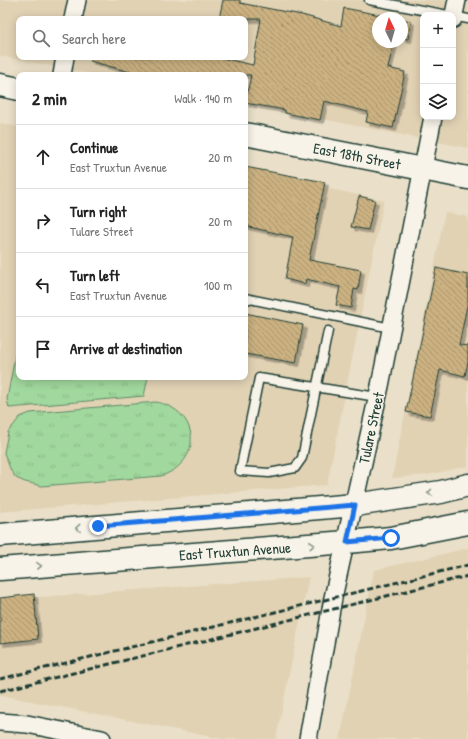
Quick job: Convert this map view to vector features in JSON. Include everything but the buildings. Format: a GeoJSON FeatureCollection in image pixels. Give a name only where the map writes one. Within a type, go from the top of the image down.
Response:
{"type":"FeatureCollection","features":[{"type":"Feature","properties":{"kind":"main road"},"geometry":{"type":"LineString","coordinates":[[0,85],[16,88]]}},
{"type":"Feature","properties":{"kind":"main road","name":"East 18th Street"},"geometry":{"type":"LineString","coordinates":[[248,135],[468,178]]}},
{"type":"Feature","properties":{"kind":"main road"},"geometry":{"type":"LineString","coordinates":[[0,535],[355,505],[441,492],[468,485]]}},
{"type":"Feature","properties":{"kind":"main road","name":"East Truxtun Avenue"},"geometry":{"type":"LineString","coordinates":[[0,569],[391,538],[468,523]]}},
{"type":"Feature","properties":{"kind":"street"},"geometry":{"type":"LineString","coordinates":[[74,16],[77,0]]}},
{"type":"Feature","properties":{"kind":"street"},"geometry":{"type":"LineString","coordinates":[[454,12],[457,0]]}},
{"type":"Feature","properties":{"kind":"street"},"geometry":{"type":"LineString","coordinates":[[63,72],[65,60]]}},
{"type":"Feature","properties":{"kind":"street","name":"Tulare Street"},"geometry":{"type":"LineString","coordinates":[[308,739],[333,598],[355,505],[432,120]]}},
{"type":"Feature","properties":{"kind":"street"},"geometry":{"type":"LineString","coordinates":[[0,722],[27,724],[102,739]]}},
{"type":"Feature","properties":{"kind":"lane"},"geometry":{"type":"LineString","coordinates":[[370,0],[432,12]]}},
{"type":"Feature","properties":{"kind":"lane"},"geometry":{"type":"LineString","coordinates":[[456,17],[468,19]]}},
{"type":"Feature","properties":{"kind":"lane"},"geometry":{"type":"LineString","coordinates":[[248,299],[391,328]]}},
{"type":"Feature","properties":{"kind":"lane"},"geometry":{"type":"LineString","coordinates":[[328,331],[317,387],[302,458],[295,468],[269,473],[240,471],[259,378],[317,387],[377,397]]}},
{"type":"Feature","properties":{"kind":"shaded area"},"geometry":{"type":"Polygon","coordinates":[[[0,0],[468,0],[468,148],[248,105],[248,72],[82,72],[20,60],[248,60],[248,16],[16,16],[16,59],[0,56],[0,0]]]}},
{"type":"Feature","properties":{"kind":"shaded area"},"geometry":{"type":"Polygon","coordinates":[[[0,123],[16,126],[16,380],[248,380],[248,173],[384,200],[327,485],[0,512],[0,123]]]}},
{"type":"Feature","properties":{"kind":"shaded area"},"geometry":{"type":"Polygon","coordinates":[[[445,212],[468,217],[468,466],[428,475],[392,478],[445,212]]]}},
{"type":"Feature","properties":{"kind":"shaded area"},"geometry":{"type":"Polygon","coordinates":[[[468,548],[468,739],[340,739],[374,570],[468,548]]]}},
{"type":"Feature","properties":{"kind":"shaded area"},"geometry":{"type":"Polygon","coordinates":[[[309,577],[276,739],[222,739],[0,695],[0,600],[309,577]]]}},
{"type":"Feature","properties":{"kind":"green space"},"geometry":{"type":"Polygon","coordinates":[[[16,351],[16,380],[147,380],[144,396],[9,408],[7,399],[16,351]]]}},
{"type":"Feature","properties":{"kind":"green space"},"geometry":{"type":"Polygon","coordinates":[[[156,402],[171,407],[181,415],[188,425],[191,437],[190,449],[185,460],[175,469],[161,476],[42,486],[16,478],[11,471],[4,453],[8,432],[20,417],[30,413],[156,402]]]}},
{"type":"Feature","properties":{"kind":"railway"},"geometry":{"type":"LineString","coordinates":[[0,679],[468,565]]}},
{"type":"Feature","properties":{"kind":"railway"},"geometry":{"type":"LineString","coordinates":[[0,691],[468,576]]}},
{"type":"Feature","properties":{"kind":"route"},"geometry":{"type":"LineString","coordinates":[[98,526],[355,505],[347,542],[391,538]]}}]}
